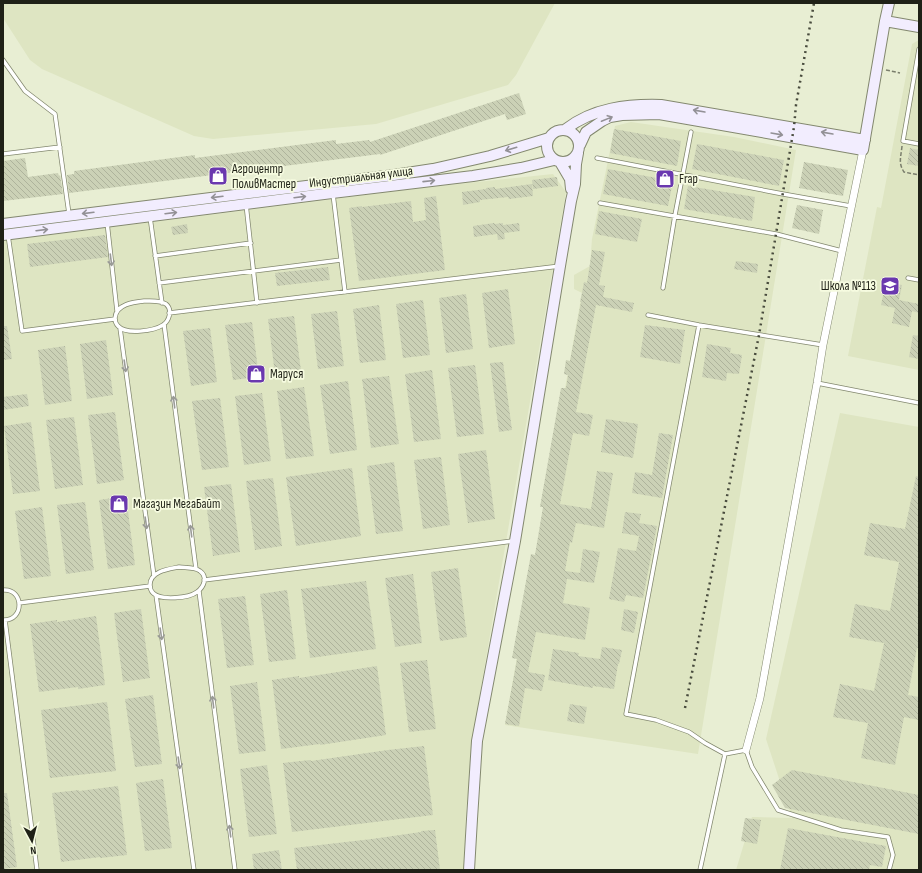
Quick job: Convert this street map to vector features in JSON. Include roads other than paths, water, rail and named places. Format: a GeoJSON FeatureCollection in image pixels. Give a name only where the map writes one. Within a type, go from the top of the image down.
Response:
{"type":"FeatureCollection","features":[{"type":"Feature","properties":{"kind":"street"},"geometry":{"type":"LineString","coordinates":[[746,750],[760,698],[823,345],[864,145],[889,3]]}},
{"type":"Feature","properties":{"kind":"street"},"geometry":{"type":"LineString","coordinates":[[885,21],[919,26]]}},
{"type":"Feature","properties":{"kind":"street"},"geometry":{"type":"LineString","coordinates":[[571,201],[570,179],[557,161],[550,156],[547,150],[548,138],[553,133],[566,129],[582,118],[619,107],[642,104],[660,109],[864,145]]}},
{"type":"Feature","properties":{"kind":"street"},"geometry":{"type":"LineString","coordinates":[[557,161],[566,162],[575,157],[586,132],[602,120],[660,109]]}},
{"type":"Feature","properties":{"kind":"street"},"geometry":{"type":"LineString","coordinates":[[469,870],[477,741],[514,541],[575,184],[576,164],[579,149],[578,138],[573,132],[566,129]]}},
{"type":"Feature","properties":{"kind":"street","name":"Индустриальная улица"},"geometry":{"type":"LineString","coordinates":[[149,211],[246,204],[394,175],[433,169],[490,156],[548,138]]}},
{"type":"Feature","properties":{"kind":"street","name":"Индустриальная улица"},"geometry":{"type":"LineString","coordinates":[[6,234],[106,216],[332,188],[473,176],[557,161]]}},
{"type":"Feature","properties":{"kind":"street","name":"Индустриальная улица"},"geometry":{"type":"LineString","coordinates":[[3,224],[70,215],[106,216]]}},
{"type":"Feature","properties":{"kind":"lane"},"geometry":{"type":"LineString","coordinates":[[919,49],[903,141],[919,144]]}},
{"type":"Feature","properties":{"kind":"lane"},"geometry":{"type":"LineString","coordinates":[[3,60],[25,91],[55,114],[70,215]]}},
{"type":"Feature","properties":{"kind":"lane"},"geometry":{"type":"LineString","coordinates":[[663,288],[691,132]]}},
{"type":"Feature","properties":{"kind":"lane"},"geometry":{"type":"LineString","coordinates":[[3,154],[60,147]]}},
{"type":"Feature","properties":{"kind":"lane"},"geometry":{"type":"LineString","coordinates":[[597,158],[852,206]]}},
{"type":"Feature","properties":{"kind":"lane"},"geometry":{"type":"LineString","coordinates":[[332,188],[345,292]]}},
{"type":"Feature","properties":{"kind":"lane"},"geometry":{"type":"LineString","coordinates":[[600,202],[776,234],[842,251]]}},
{"type":"Feature","properties":{"kind":"lane"},"geometry":{"type":"LineString","coordinates":[[246,204],[257,303]]}},
{"type":"Feature","properties":{"kind":"lane"},"geometry":{"type":"LineString","coordinates":[[149,211],[162,303]]}},
{"type":"Feature","properties":{"kind":"lane"},"geometry":{"type":"LineString","coordinates":[[106,216],[117,310],[115,319],[120,328],[154,576]]}},
{"type":"Feature","properties":{"kind":"lane"},"geometry":{"type":"LineString","coordinates":[[6,234],[22,331],[115,319]]}},
{"type":"Feature","properties":{"kind":"lane"},"geometry":{"type":"LineString","coordinates":[[155,256],[251,243]]}},
{"type":"Feature","properties":{"kind":"lane"},"geometry":{"type":"LineString","coordinates":[[159,283],[341,260]]}},
{"type":"Feature","properties":{"kind":"lane"},"geometry":{"type":"LineString","coordinates":[[170,313],[560,266]]}},
{"type":"Feature","properties":{"kind":"lane"},"geometry":{"type":"LineString","coordinates":[[908,278],[919,280]]}},
{"type":"Feature","properties":{"kind":"lane"},"geometry":{"type":"LineString","coordinates":[[117,310],[133,302],[144,301],[165,304],[170,313],[167,322],[155,328],[144,331],[125,330],[120,328]]}},
{"type":"Feature","properties":{"kind":"lane"},"geometry":{"type":"LineString","coordinates":[[648,316],[823,345]]}},
{"type":"Feature","properties":{"kind":"lane"},"geometry":{"type":"LineString","coordinates":[[164,324],[196,569]]}},
{"type":"Feature","properties":{"kind":"lane"},"geometry":{"type":"LineString","coordinates":[[699,325],[626,714],[656,720],[689,732],[704,743],[725,754],[746,750],[752,767],[778,810],[841,830],[888,837],[893,855],[889,870]]}},
{"type":"Feature","properties":{"kind":"lane"},"geometry":{"type":"LineString","coordinates":[[817,383],[919,403]]}},
{"type":"Feature","properties":{"kind":"lane"},"geometry":{"type":"LineString","coordinates":[[204,580],[514,541]]}},
{"type":"Feature","properties":{"kind":"lane"},"geometry":{"type":"LineString","coordinates":[[179,567],[196,569],[204,576],[205,583],[202,589],[190,595],[179,598],[165,597],[154,594],[150,589],[150,584],[158,572],[179,567]]}},
{"type":"Feature","properties":{"kind":"lane"},"geometry":{"type":"LineString","coordinates":[[19,603],[150,586]]}},
{"type":"Feature","properties":{"kind":"lane"},"geometry":{"type":"LineString","coordinates":[[3,590],[13,593],[18,598],[19,603],[18,613],[12,618],[4,620],[37,870]]}},
{"type":"Feature","properties":{"kind":"lane"},"geometry":{"type":"LineString","coordinates":[[199,591],[235,870]]}},
{"type":"Feature","properties":{"kind":"lane"},"geometry":{"type":"LineString","coordinates":[[156,595],[194,870]]}},
{"type":"Feature","properties":{"kind":"lane"},"geometry":{"type":"LineString","coordinates":[[700,870],[725,754]]}},
{"type":"Feature","properties":{"kind":"railway"},"geometry":{"type":"LineString","coordinates":[[685,708],[759,335],[814,3]]}},
{"type":"Feature","properties":{"kind":"place","name":"Агроцентр ПоливМастер"},"geometry":{"type":"Point","coordinates":[218,176]}},
{"type":"Feature","properties":{"kind":"place","name":"Frap"},"geometry":{"type":"Point","coordinates":[665,179]}},
{"type":"Feature","properties":{"kind":"place","name":"Школа №113"},"geometry":{"type":"Point","coordinates":[890,286]}},
{"type":"Feature","properties":{"kind":"place","name":"Маруся"},"geometry":{"type":"Point","coordinates":[256,374]}},
{"type":"Feature","properties":{"kind":"place","name":"Магазин МегаБайт"},"geometry":{"type":"Point","coordinates":[119,504]}}]}
